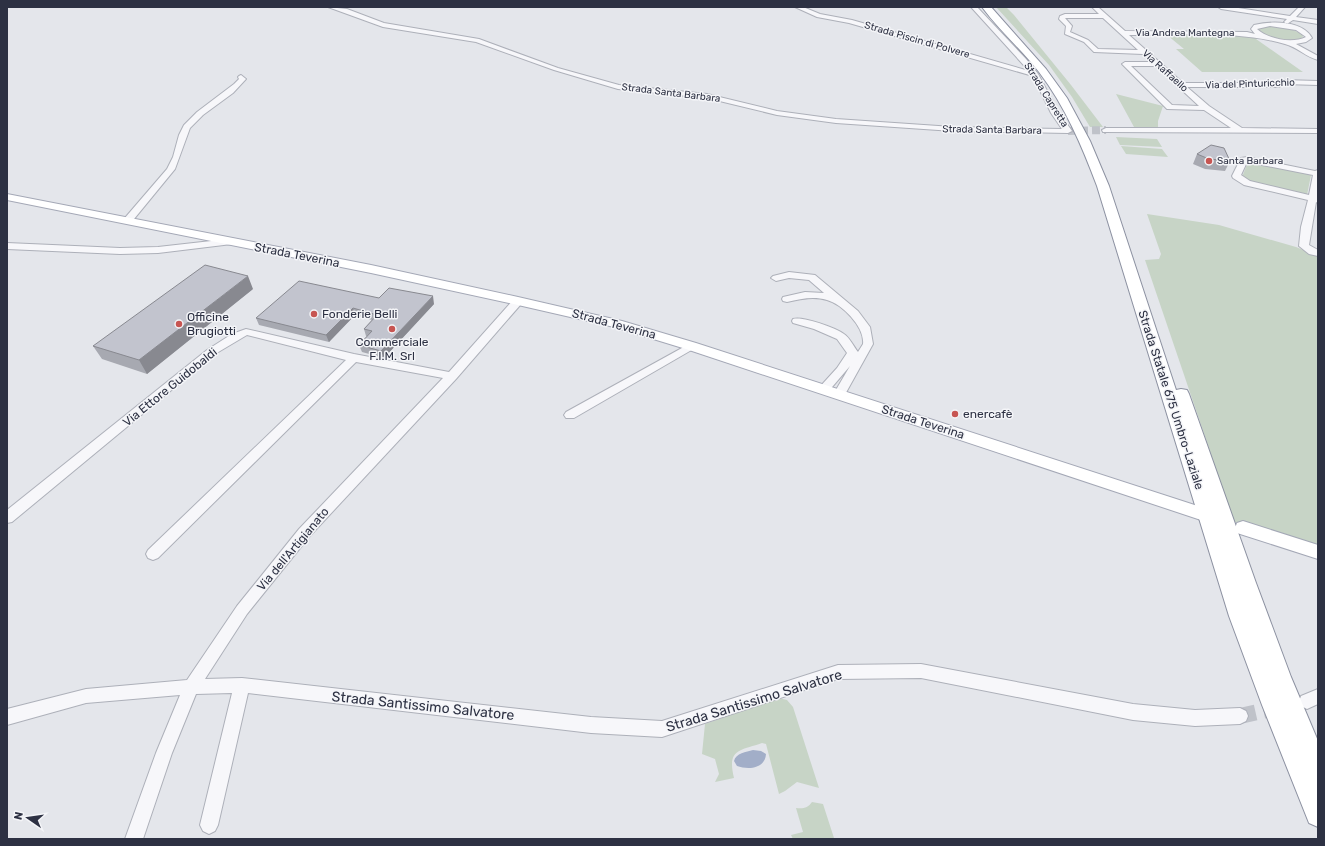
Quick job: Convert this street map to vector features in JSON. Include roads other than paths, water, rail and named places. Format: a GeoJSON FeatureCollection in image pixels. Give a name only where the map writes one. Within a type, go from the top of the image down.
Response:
{"type":"FeatureCollection","features":[{"type":"Feature","properties":{"kind":"highway","name":"Strada Statale 675 Umbro-Laziale"},"geometry":{"type":"LineString","coordinates":[[986,7],[1033,59],[1050,81],[1072,116],[1093,159],[1240,616],[1273,705],[1318,814]]}},
{"type":"Feature","properties":{"kind":"highway","name":"Strada Statale 675 Umbro-Laziale"},"geometry":{"type":"LineString","coordinates":[[991,7],[1039,59],[1061,86],[1080,117],[1101,160],[1257,618],[1292,708],[1318,769]]}},
{"type":"Feature","properties":{"kind":"main road","name":"Strada Teverina"},"geometry":{"type":"LineString","coordinates":[[7,197],[518,301],[617,324],[691,346],[1204,515]]}},
{"type":"Feature","properties":{"kind":"main road"},"geometry":{"type":"LineString","coordinates":[[1243,528],[1318,552]]}},
{"type":"Feature","properties":{"kind":"street","name":"Strada Santa Barbara"},"geometry":{"type":"LineString","coordinates":[[331,7],[345,10],[383,25],[477,40],[556,69],[618,87],[707,96],[777,113],[836,121],[953,130],[1068,131]]}},
{"type":"Feature","properties":{"kind":"street","name":"Strada Piscin di Polvere"},"geometry":{"type":"LineString","coordinates":[[798,7],[819,16],[850,21],[1036,76]]}},
{"type":"Feature","properties":{"kind":"street","name":"Strada Capretta"},"geometry":{"type":"LineString","coordinates":[[974,7],[1024,60],[1036,76],[1055,113],[1068,131]]}},
{"type":"Feature","properties":{"kind":"street","name":"Via Raffaello"},"geometry":{"type":"LineString","coordinates":[[1095,7],[1206,108],[1239,130]]}},
{"type":"Feature","properties":{"kind":"street"},"geometry":{"type":"LineString","coordinates":[[1221,7],[1288,20],[1318,22]]}},
{"type":"Feature","properties":{"kind":"street"},"geometry":{"type":"LineString","coordinates":[[1274,25],[1288,20],[1302,7]]}},
{"type":"Feature","properties":{"kind":"street"},"geometry":{"type":"LineString","coordinates":[[1105,16],[1062,17],[1069,26],[1067,33],[1086,41],[1096,52],[1144,52]]}},
{"type":"Feature","properties":{"kind":"street"},"geometry":{"type":"LineString","coordinates":[[1288,20],[1302,40],[1307,54],[1303,56],[1318,59]]}},
{"type":"Feature","properties":{"kind":"street","name":"Via Andrea Mantegna"},"geometry":{"type":"LineString","coordinates":[[1247,34],[1254,31],[1254,28],[1259,25],[1274,25]]}},
{"type":"Feature","properties":{"kind":"street"},"geometry":{"type":"LineString","coordinates":[[1274,25],[1293,28]]}},
{"type":"Feature","properties":{"kind":"street"},"geometry":{"type":"LineString","coordinates":[[1254,31],[1264,37]]}},
{"type":"Feature","properties":{"kind":"street","name":"Via Andrea Mantegna"},"geometry":{"type":"LineString","coordinates":[[1123,33],[1247,34],[1282,41],[1302,40]]}},
{"type":"Feature","properties":{"kind":"street"},"geometry":{"type":"LineString","coordinates":[[1302,40],[1315,38]]}},
{"type":"Feature","properties":{"kind":"street"},"geometry":{"type":"LineString","coordinates":[[1157,64],[1125,64],[1170,107],[1206,108]]}},
{"type":"Feature","properties":{"kind":"street"},"geometry":{"type":"LineString","coordinates":[[127,221],[136,213],[169,173],[187,127],[207,108],[236,86],[243,79],[241,77]]}},
{"type":"Feature","properties":{"kind":"street","name":"Via del Pinturicchio"},"geometry":{"type":"LineString","coordinates":[[1181,85],[1279,85],[1282,82],[1318,83]]}},
{"type":"Feature","properties":{"kind":"street"},"geometry":{"type":"LineString","coordinates":[[1106,130],[1318,131]]}},
{"type":"Feature","properties":{"kind":"street"},"geometry":{"type":"LineString","coordinates":[[1315,200],[1247,183],[1236,176],[1244,160],[1247,159],[1318,173],[1315,200],[1306,227],[1304,246],[1315,253]]}},
{"type":"Feature","properties":{"kind":"street"},"geometry":{"type":"LineString","coordinates":[[7,246],[120,251],[158,250],[230,242]]}},
{"type":"Feature","properties":{"kind":"street"},"geometry":{"type":"LineString","coordinates":[[776,278],[788,275],[812,277],[854,313],[865,327],[868,344],[839,395]]}},
{"type":"Feature","properties":{"kind":"street"},"geometry":{"type":"LineString","coordinates":[[787,299],[794,296],[819,294],[836,299]]}},
{"type":"Feature","properties":{"kind":"street","name":"Via dell'Artigianato"},"geometry":{"type":"LineString","coordinates":[[134,839],[164,753],[190,687],[242,610],[304,533],[452,376],[518,301]]}},
{"type":"Feature","properties":{"kind":"street"},"geometry":{"type":"LineString","coordinates":[[797,321],[818,326],[841,337],[853,353],[841,371],[824,390]]}},
{"type":"Feature","properties":{"kind":"street","name":"Via Ettore Guidobaldi"},"geometry":{"type":"LineString","coordinates":[[7,518],[211,352],[236,336],[246,332],[354,358],[452,376]]}},
{"type":"Feature","properties":{"kind":"street"},"geometry":{"type":"LineString","coordinates":[[570,415],[691,346]]}},
{"type":"Feature","properties":{"kind":"street"},"geometry":{"type":"LineString","coordinates":[[153,554],[354,358]]}},
{"type":"Feature","properties":{"kind":"street","name":"Strada Santissimo Salvatore"},"geometry":{"type":"LineString","coordinates":[[7,717],[86,696],[190,687],[242,685],[583,724],[662,729],[838,672],[921,671],[1134,712],[1195,718],[1240,716]]}},
{"type":"Feature","properties":{"kind":"street"},"geometry":{"type":"LineString","coordinates":[[210,825],[242,685]]}},
{"type":"Feature","properties":{"kind":"water"},"geometry":{"type":"Polygon","coordinates":[[[753,750],[761,751],[766,754],[763,763],[751,768],[737,766],[734,761],[737,756],[753,750]]]}},
{"type":"Feature","properties":{"kind":"tunnel"},"geometry":{"type":"LineString","coordinates":[[1068,131],[1106,130]]}},
{"type":"Feature","properties":{"kind":"tunnel"},"geometry":{"type":"LineString","coordinates":[[1240,716],[1280,707]]}},
{"type":"Feature","properties":{"kind":"place","name":"Santa Barbara"},"geometry":{"type":"Point","coordinates":[1209,161]}},
{"type":"Feature","properties":{"kind":"place","name":"Fonderie Belli"},"geometry":{"type":"Point","coordinates":[314,314]}},
{"type":"Feature","properties":{"kind":"place","name":"Officine Brugiotti"},"geometry":{"type":"Point","coordinates":[179,324]}},
{"type":"Feature","properties":{"kind":"place","name":"Commerciale F.I.M. Srl"},"geometry":{"type":"Point","coordinates":[392,329]}},
{"type":"Feature","properties":{"kind":"place","name":"enercafè"},"geometry":{"type":"Point","coordinates":[955,414]}}]}
